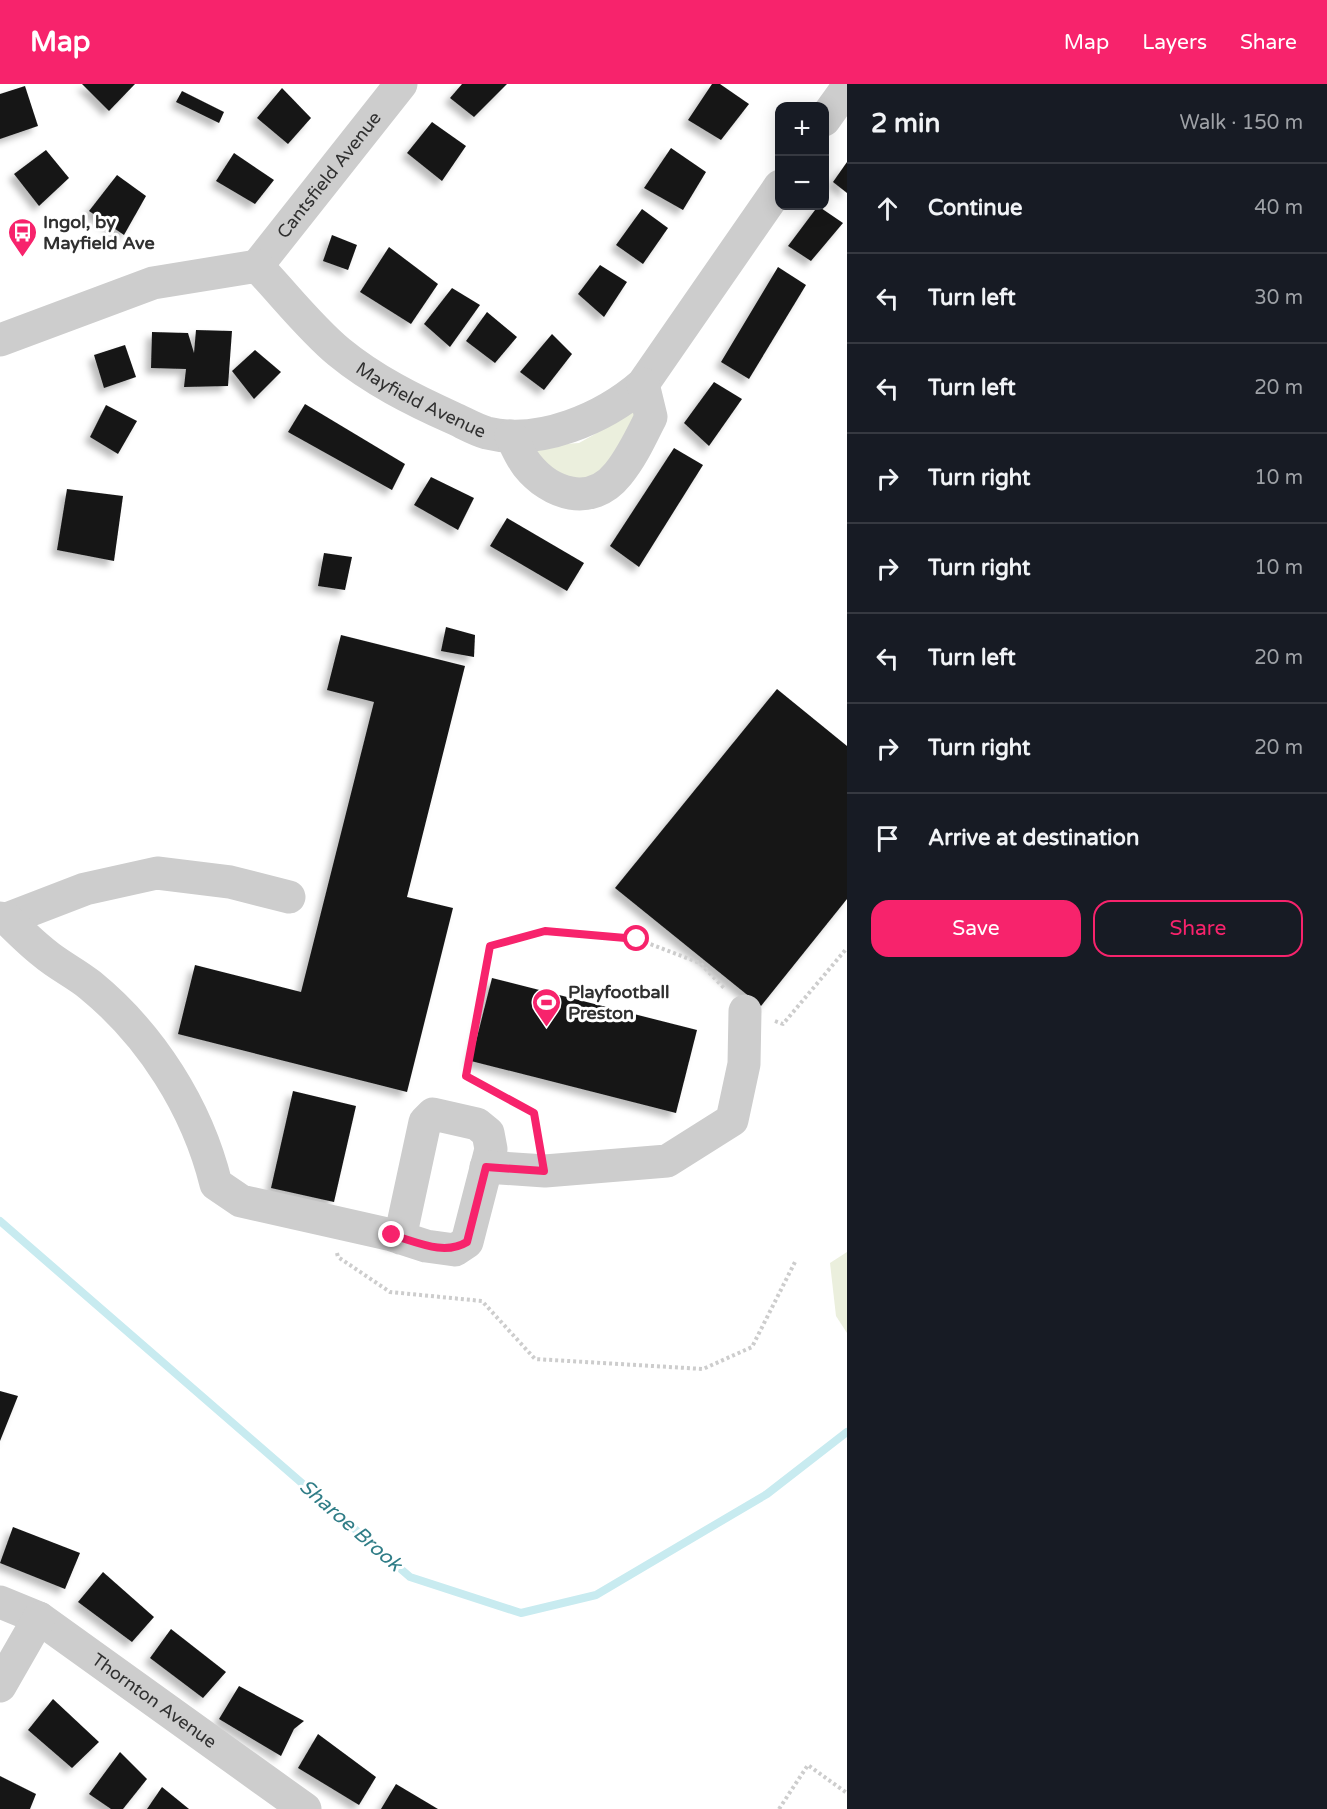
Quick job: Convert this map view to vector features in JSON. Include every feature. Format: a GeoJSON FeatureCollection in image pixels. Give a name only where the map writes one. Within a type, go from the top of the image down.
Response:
{"type":"FeatureCollection","features":[{"type":"Feature","properties":{"kind":"street","name":"Cantsfield Avenue"},"geometry":{"type":"LineString","coordinates":[[257,266],[401,84]]}},
{"type":"Feature","properties":{"kind":"street"},"geometry":{"type":"LineString","coordinates":[[829,114],[847,88]]}},
{"type":"Feature","properties":{"kind":"street","name":"Mayfield Avenue"},"geometry":{"type":"LineString","coordinates":[[257,266],[338,351],[408,398],[486,433],[511,436],[536,434],[572,426],[625,400],[643,384],[775,193]]}},
{"type":"Feature","properties":{"kind":"street"},"geometry":{"type":"LineString","coordinates":[[0,340],[153,283],[257,266]]}},
{"type":"Feature","properties":{"kind":"street"},"geometry":{"type":"LineString","coordinates":[[511,436],[526,464],[546,483],[574,496],[598,490],[617,476],[651,417],[643,384]]}},
{"type":"Feature","properties":{"kind":"street"},"geometry":{"type":"LineString","coordinates":[[3,919],[85,889],[157,873],[230,882],[289,897]]}},
{"type":"Feature","properties":{"kind":"street"},"geometry":{"type":"LineString","coordinates":[[3,919],[45,954],[90,985],[129,1023],[166,1069],[195,1121],[210,1158],[216,1184],[241,1201],[426,1246],[455,1250],[467,1242],[491,1149],[488,1133],[477,1124],[433,1114],[425,1122],[400,1238]]}},
{"type":"Feature","properties":{"kind":"street"},"geometry":{"type":"LineString","coordinates":[[486,1167],[544,1171],[667,1161],[732,1120],[744,1064],[745,1011]]}},
{"type":"Feature","properties":{"kind":"street","name":"Thornton Avenue"},"geometry":{"type":"LineString","coordinates":[[0,1602],[39,1618],[305,1809]]}},
{"type":"Feature","properties":{"kind":"street"},"geometry":{"type":"LineString","coordinates":[[0,1686],[39,1618]]}},
{"type":"Feature","properties":{"kind":"path"},"geometry":{"type":"LineString","coordinates":[[544,1171],[534,1113],[466,1076],[490,946],[545,931],[637,939],[700,963],[745,1011],[783,1024],[847,948]]}},
{"type":"Feature","properties":{"kind":"path"},"geometry":{"type":"LineString","coordinates":[[333,1223],[338,1257],[381,1287],[390,1292],[482,1301],[535,1359],[703,1369],[752,1347],[795,1260]]}},
{"type":"Feature","properties":{"kind":"path"},"geometry":{"type":"LineString","coordinates":[[779,1809],[808,1766],[847,1793]]}},
{"type":"Feature","properties":{"kind":"green space"},"geometry":{"type":"Polygon","coordinates":[[[632,407],[639,412],[604,471],[573,486],[537,462],[538,446],[579,443],[604,429],[632,407]]]}},
{"type":"Feature","properties":{"kind":"green space"},"geometry":{"type":"Polygon","coordinates":[[[847,1252],[847,1333],[836,1316],[830,1263],[847,1252]]]}},
{"type":"Feature","properties":{"kind":"building"},"geometry":{"type":"Polygon","coordinates":[[[82,84],[135,84],[109,111],[82,84]]]}},
{"type":"Feature","properties":{"kind":"building"},"geometry":{"type":"Polygon","coordinates":[[[462,84],[507,84],[474,117],[450,98],[462,84]]]}},
{"type":"Feature","properties":{"kind":"building"},"geometry":{"type":"Polygon","coordinates":[[[712,84],[720,84],[749,104],[721,140],[688,120],[712,84]]]}},
{"type":"Feature","properties":{"kind":"building"},"geometry":{"type":"Polygon","coordinates":[[[25,86],[38,126],[0,139],[0,94],[25,86]]]}},
{"type":"Feature","properties":{"kind":"building"},"geometry":{"type":"Polygon","coordinates":[[[282,88],[311,118],[288,144],[257,118],[282,88]]]}},
{"type":"Feature","properties":{"kind":"building"},"geometry":{"type":"Polygon","coordinates":[[[182,91],[224,112],[219,123],[176,102],[182,91]]]}},
{"type":"Feature","properties":{"kind":"building"},"geometry":{"type":"Polygon","coordinates":[[[432,122],[466,146],[442,181],[407,153],[432,122]]]}},
{"type":"Feature","properties":{"kind":"building"},"geometry":{"type":"Polygon","coordinates":[[[671,148],[706,172],[683,210],[644,188],[671,148]]]}},
{"type":"Feature","properties":{"kind":"building"},"geometry":{"type":"Polygon","coordinates":[[[46,150],[69,178],[39,206],[14,174],[46,150]]]}},
{"type":"Feature","properties":{"kind":"building"},"geometry":{"type":"Polygon","coordinates":[[[234,153],[274,180],[255,204],[216,181],[234,153]]]}},
{"type":"Feature","properties":{"kind":"building"},"geometry":{"type":"Polygon","coordinates":[[[847,162],[847,193],[833,182],[847,162]]]}},
{"type":"Feature","properties":{"kind":"building"},"geometry":{"type":"Polygon","coordinates":[[[117,175],[146,196],[124,235],[89,211],[117,175]]]}},
{"type":"Feature","properties":{"kind":"building"},"geometry":{"type":"Polygon","coordinates":[[[642,209],[668,228],[643,264],[616,245],[642,209]]]}},
{"type":"Feature","properties":{"kind":"building"},"geometry":{"type":"Polygon","coordinates":[[[815,210],[824,210],[843,223],[811,261],[788,246],[815,210]]]}},
{"type":"Feature","properties":{"kind":"building"},"geometry":{"type":"Polygon","coordinates":[[[332,235],[357,245],[348,270],[323,261],[332,235]]]}},
{"type":"Feature","properties":{"kind":"building"},"geometry":{"type":"Polygon","coordinates":[[[389,247],[438,284],[411,324],[360,292],[389,247]]]}},
{"type":"Feature","properties":{"kind":"building"},"geometry":{"type":"Polygon","coordinates":[[[600,265],[627,282],[604,317],[578,294],[600,265]]]}},
{"type":"Feature","properties":{"kind":"building"},"geometry":{"type":"Polygon","coordinates":[[[778,267],[806,285],[749,379],[721,362],[778,267]]]}},
{"type":"Feature","properties":{"kind":"building"},"geometry":{"type":"Polygon","coordinates":[[[452,288],[480,305],[450,347],[424,324],[452,288]]]}},
{"type":"Feature","properties":{"kind":"building"},"geometry":{"type":"Polygon","coordinates":[[[487,312],[517,337],[495,363],[466,341],[487,312]]]}},
{"type":"Feature","properties":{"kind":"building"},"geometry":{"type":"Polygon","coordinates":[[[196,330],[232,331],[228,386],[184,387],[186,369],[151,368],[152,332],[188,333],[194,353],[196,330]]]}},
{"type":"Feature","properties":{"kind":"building"},"geometry":{"type":"Polygon","coordinates":[[[552,334],[572,354],[544,390],[520,372],[552,334]]]}},
{"type":"Feature","properties":{"kind":"building"},"geometry":{"type":"Polygon","coordinates":[[[125,345],[136,377],[104,388],[94,355],[125,345]]]}},
{"type":"Feature","properties":{"kind":"building"},"geometry":{"type":"Polygon","coordinates":[[[255,350],[281,372],[254,399],[232,371],[255,350]]]}},
{"type":"Feature","properties":{"kind":"building"},"geometry":{"type":"Polygon","coordinates":[[[714,382],[742,399],[709,446],[684,423],[714,382]]]}},
{"type":"Feature","properties":{"kind":"building"},"geometry":{"type":"Polygon","coordinates":[[[305,404],[405,464],[392,490],[288,432],[305,404]]]}},
{"type":"Feature","properties":{"kind":"building"},"geometry":{"type":"Polygon","coordinates":[[[106,405],[137,421],[118,454],[90,437],[106,405]]]}},
{"type":"Feature","properties":{"kind":"building"},"geometry":{"type":"Polygon","coordinates":[[[674,448],[703,465],[639,567],[610,546],[674,448]]]}},
{"type":"Feature","properties":{"kind":"building"},"geometry":{"type":"Polygon","coordinates":[[[431,477],[474,498],[458,530],[414,505],[431,477]]]}},
{"type":"Feature","properties":{"kind":"building"},"geometry":{"type":"Polygon","coordinates":[[[67,489],[123,496],[114,561],[57,550],[67,489]]]}},
{"type":"Feature","properties":{"kind":"building"},"geometry":{"type":"Polygon","coordinates":[[[507,518],[584,563],[567,591],[490,546],[507,518]]]}},
{"type":"Feature","properties":{"kind":"building"},"geometry":{"type":"Polygon","coordinates":[[[324,553],[352,557],[345,590],[318,586],[324,553]]]}},
{"type":"Feature","properties":{"kind":"building"},"geometry":{"type":"Polygon","coordinates":[[[446,627],[475,635],[474,657],[441,651],[446,627]]]}},
{"type":"Feature","properties":{"kind":"building"},"geometry":{"type":"Polygon","coordinates":[[[341,635],[465,666],[407,897],[453,908],[407,1092],[178,1034],[195,965],[301,992],[374,702],[327,690],[341,635]]]}},
{"type":"Feature","properties":{"kind":"building"},"geometry":{"type":"Polygon","coordinates":[[[777,689],[847,746],[847,899],[761,1006],[615,888],[777,689]]]}},
{"type":"Feature","properties":{"kind":"building"},"geometry":{"type":"Polygon","coordinates":[[[492,978],[697,1030],[676,1113],[471,1061],[492,978]]]}},
{"type":"Feature","properties":{"kind":"building"},"geometry":{"type":"Polygon","coordinates":[[[293,1091],[356,1106],[334,1202],[271,1188],[293,1091]]]}},
{"type":"Feature","properties":{"kind":"building"},"geometry":{"type":"Polygon","coordinates":[[[0,1391],[18,1396],[0,1441],[0,1391]]]}},
{"type":"Feature","properties":{"kind":"building"},"geometry":{"type":"Polygon","coordinates":[[[13,1527],[80,1553],[65,1589],[0,1563],[13,1527]]]}},
{"type":"Feature","properties":{"kind":"building"},"geometry":{"type":"Polygon","coordinates":[[[103,1572],[154,1617],[132,1642],[78,1602],[103,1572]]]}},
{"type":"Feature","properties":{"kind":"building"},"geometry":{"type":"Polygon","coordinates":[[[171,1629],[226,1672],[203,1698],[150,1658],[171,1629]]]}},
{"type":"Feature","properties":{"kind":"building"},"geometry":{"type":"Polygon","coordinates":[[[239,1686],[304,1721],[294,1729],[281,1756],[219,1719],[239,1686]]]}},
{"type":"Feature","properties":{"kind":"building"},"geometry":{"type":"Polygon","coordinates":[[[53,1699],[99,1742],[72,1768],[28,1730],[53,1699]]]}},
{"type":"Feature","properties":{"kind":"building"},"geometry":{"type":"Polygon","coordinates":[[[318,1734],[376,1777],[359,1805],[298,1768],[318,1734]]]}},
{"type":"Feature","properties":{"kind":"building"},"geometry":{"type":"Polygon","coordinates":[[[120,1752],[147,1779],[123,1809],[111,1809],[89,1794],[120,1752]]]}},
{"type":"Feature","properties":{"kind":"building"},"geometry":{"type":"Polygon","coordinates":[[[0,1776],[36,1794],[30,1809],[0,1809],[0,1776]]]}},
{"type":"Feature","properties":{"kind":"building"},"geometry":{"type":"Polygon","coordinates":[[[396,1784],[438,1809],[381,1809],[396,1784]]]}},
{"type":"Feature","properties":{"kind":"building"},"geometry":{"type":"Polygon","coordinates":[[[162,1787],[189,1809],[147,1809],[162,1787]]]}},
{"type":"Feature","properties":{"kind":"waterway","name":"Sharoe Brook"},"geometry":{"type":"LineString","coordinates":[[0,1221],[410,1577],[521,1613],[596,1595],[767,1494],[847,1432]]}},
{"type":"Feature","properties":{"kind":"place","name":"Ingol, by Mayfield Ave"},"geometry":{"type":"Point","coordinates":[22,258]}},
{"type":"Feature","properties":{"kind":"place","name":"Playfootball Preston"},"geometry":{"type":"Point","coordinates":[547,1028]}},
{"type":"Feature","properties":{"kind":"route"},"geometry":{"type":"LineString","coordinates":[[392,1235],[426,1246],[455,1250],[467,1242],[486,1167],[544,1171],[534,1113],[466,1076],[490,946],[545,931],[637,939]]}}]}
